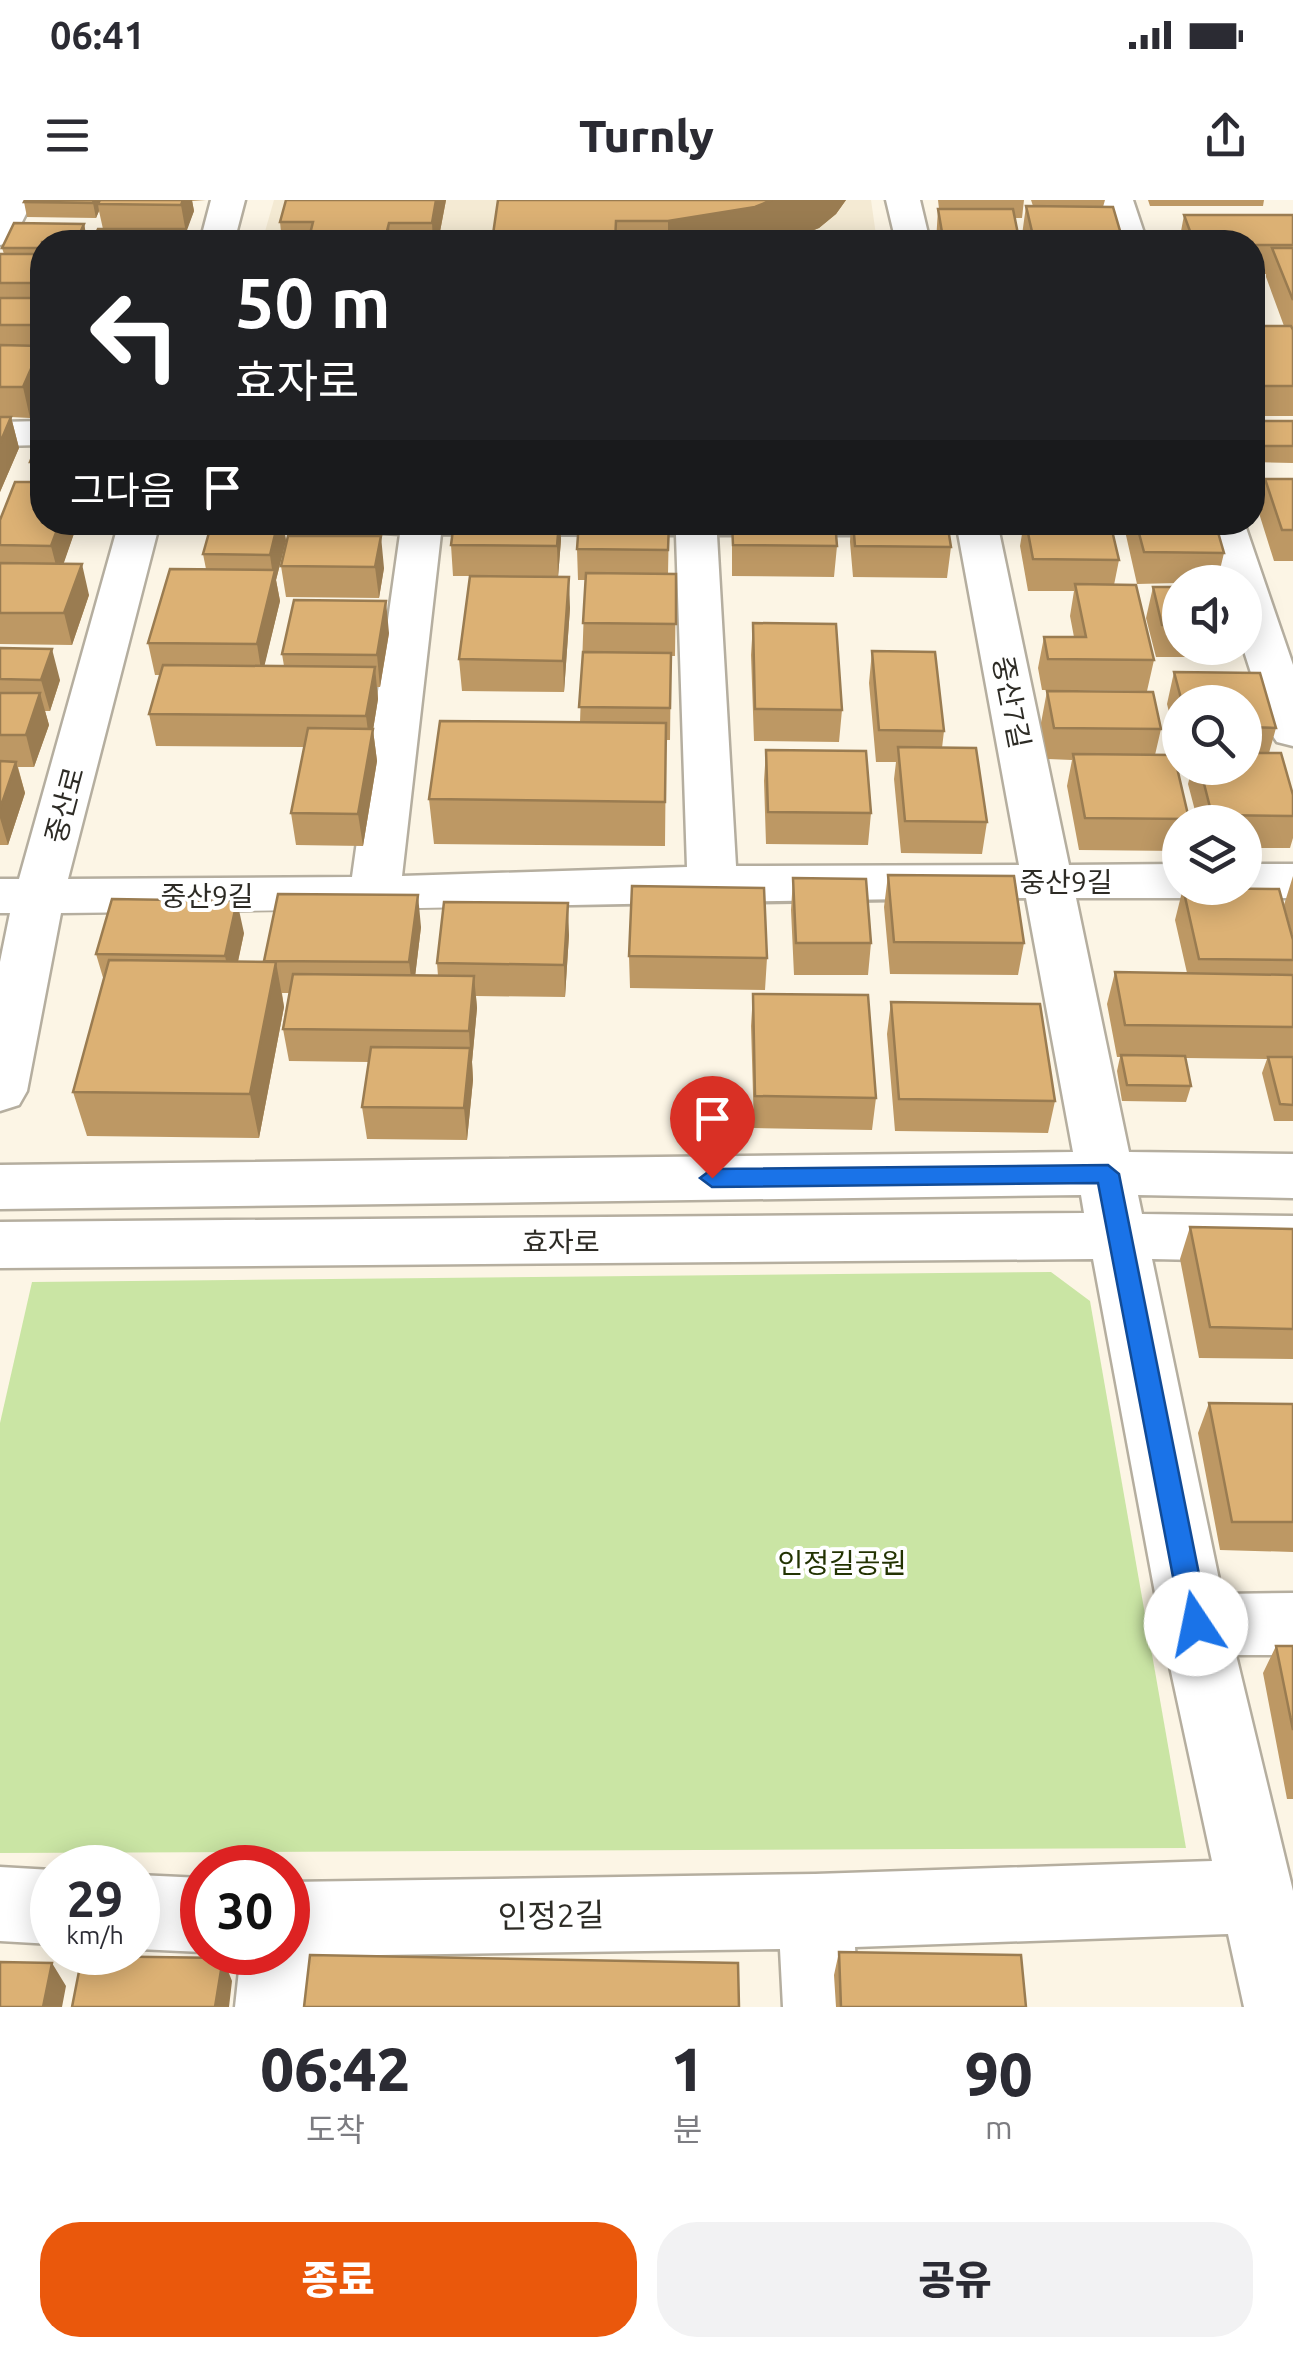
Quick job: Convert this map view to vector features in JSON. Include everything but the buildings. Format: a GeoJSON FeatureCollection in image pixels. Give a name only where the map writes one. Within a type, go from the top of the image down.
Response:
{"type":"FeatureCollection","features":[{"type":"Feature","properties":{"kind":"street"},"geometry":{"type":"LineString","coordinates":[[0,234],[16,200]]}},
{"type":"Feature","properties":{"kind":"street"},"geometry":{"type":"LineString","coordinates":[[220,230],[228,200]]}},
{"type":"Feature","properties":{"kind":"street"},"geometry":{"type":"LineString","coordinates":[[903,200],[910,230]]}},
{"type":"Feature","properties":{"kind":"street"},"geometry":{"type":"LineString","coordinates":[[1116,200],[1126,230]]}},
{"type":"Feature","properties":{"kind":"street"},"geometry":{"type":"LineString","coordinates":[[0,434],[30,433]]}},
{"type":"Feature","properties":{"kind":"street","name":"중산로"},"geometry":{"type":"LineString","coordinates":[[0,1091],[20,896],[136,535]]}},
{"type":"Feature","properties":{"kind":"street"},"geometry":{"type":"LineString","coordinates":[[375,894],[421,535]]}},
{"type":"Feature","properties":{"kind":"street"},"geometry":{"type":"LineString","coordinates":[[696,535],[712,883]]}},
{"type":"Feature","properties":{"kind":"street","name":"중산7길"},"geometry":{"type":"LineString","coordinates":[[978,535],[1108,1174]]}},
{"type":"Feature","properties":{"kind":"street"},"geometry":{"type":"LineString","coordinates":[[1227,535],[1237,565]]}},
{"type":"Feature","properties":{"kind":"street"},"geometry":{"type":"LineString","coordinates":[[1262,639],[1293,732]]}},
{"type":"Feature","properties":{"kind":"street"},"geometry":{"type":"LineString","coordinates":[[1262,881],[1293,880]]}},
{"type":"Feature","properties":{"kind":"street","name":"중산9길"},"geometry":{"type":"LineString","coordinates":[[20,896],[375,894],[712,883],[1162,881]]}},
{"type":"Feature","properties":{"kind":"street"},"geometry":{"type":"LineString","coordinates":[[0,1187],[1108,1174],[1293,1176]]}},
{"type":"Feature","properties":{"kind":"street"},"geometry":{"type":"LineString","coordinates":[[1108,1174],[1196,1624],[1282,2007]]}},
{"type":"Feature","properties":{"kind":"street","name":"효자로"},"geometry":{"type":"LineString","coordinates":[[0,1245],[1121,1236],[1293,1239]]}},
{"type":"Feature","properties":{"kind":"street"},"geometry":{"type":"LineString","coordinates":[[1196,1624],[1293,1624]]}},
{"type":"Feature","properties":{"kind":"street","name":"인정2길"},"geometry":{"type":"LineString","coordinates":[[310,1920],[815,1911],[1258,1896]]}},
{"type":"Feature","properties":{"kind":"street"},"geometry":{"type":"LineString","coordinates":[[0,1904],[30,1906]]}},
{"type":"Feature","properties":{"kind":"street"},"geometry":{"type":"LineString","coordinates":[[815,1911],[821,2007]]}},
{"type":"Feature","properties":{"kind":"street"},"geometry":{"type":"LineString","coordinates":[[273,2007],[276,1975]]}},
{"type":"Feature","properties":{"kind":"shaded area"},"geometry":{"type":"Polygon","coordinates":[[[274,200],[871,200],[875,230],[265,230],[274,200]]]}},
{"type":"Feature","properties":{"kind":"green space","name":"인정길공원"},"geometry":{"type":"Polygon","coordinates":[[[1051,1272],[1090,1301],[1186,1848],[310,1852],[310,1845],[180,1845],[180,1852],[160,1852],[160,1845],[30,1845],[30,1853],[0,1853],[0,1423],[32,1282],[1051,1272]]]}},
{"type":"Feature","properties":{"kind":"route"},"geometry":{"type":"LineString","coordinates":[[712,1178],[1108,1174],[1196,1624]]}}]}
